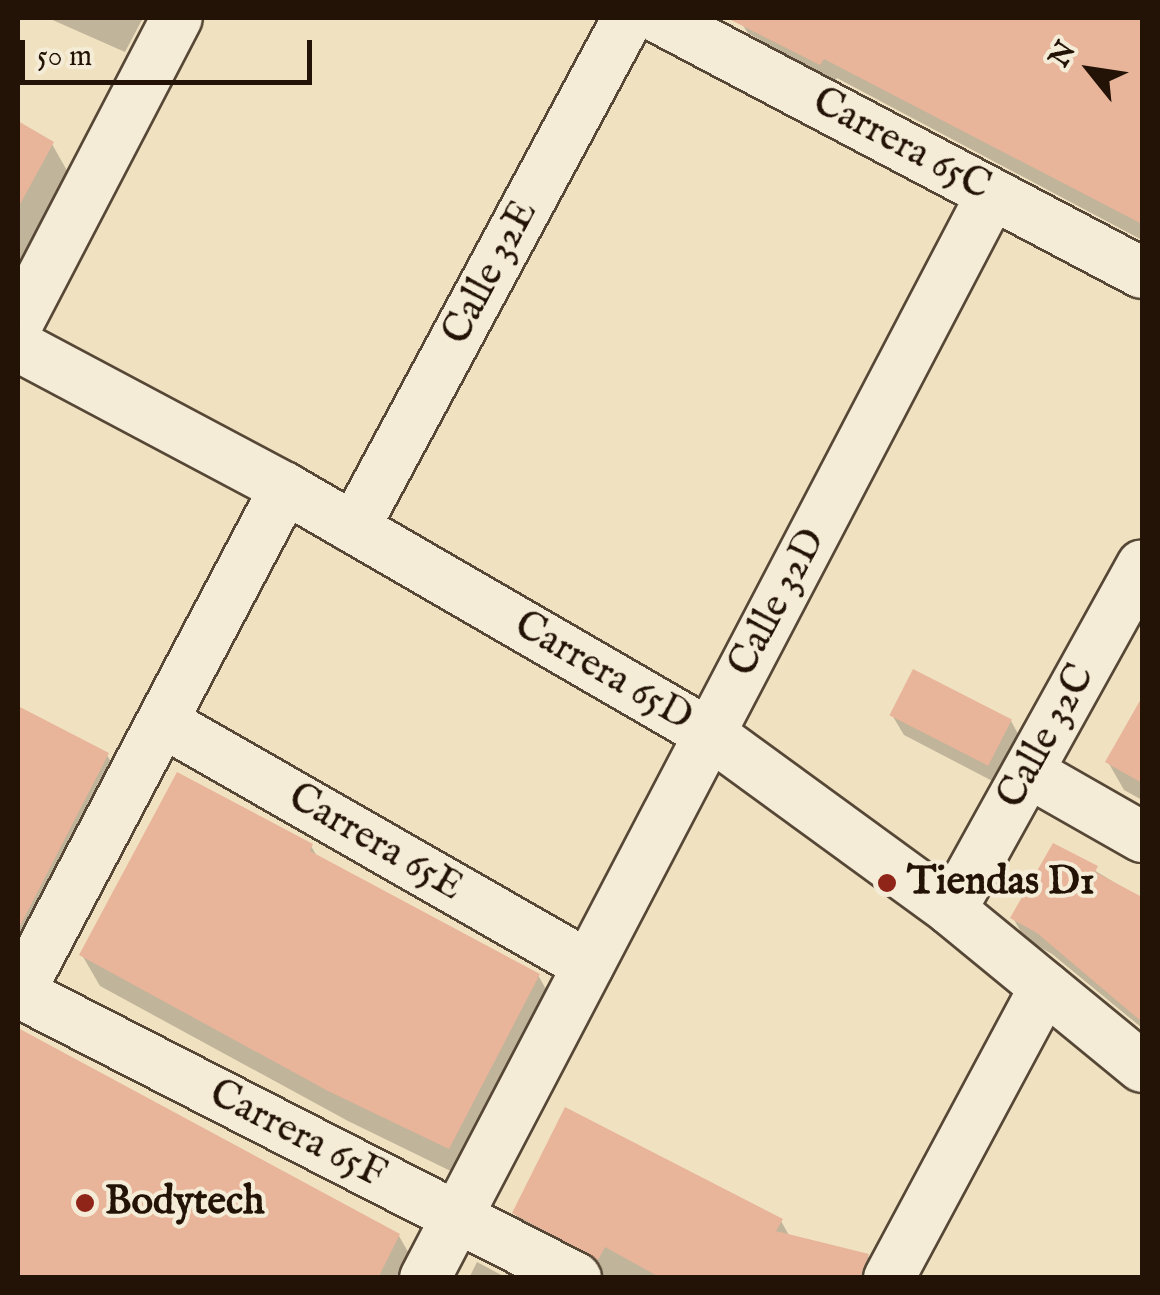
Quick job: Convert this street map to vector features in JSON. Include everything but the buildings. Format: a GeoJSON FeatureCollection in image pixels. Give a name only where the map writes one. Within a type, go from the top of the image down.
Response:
{"type":"FeatureCollection","features":[{"type":"Feature","properties":{"kind":"street"},"geometry":{"type":"LineString","coordinates":[[18,323],[177,18]]}},
{"type":"Feature","properties":{"kind":"street","name":"Calle 32E"},"geometry":{"type":"LineString","coordinates":[[354,528],[628,18]]}},
{"type":"Feature","properties":{"kind":"street","name":"Carrera 65C"},"geometry":{"type":"LineString","coordinates":[[659,18],[1142,273]]}},
{"type":"Feature","properties":{"kind":"street","name":"Calle 32D"},"geometry":{"type":"LineString","coordinates":[[424,1278],[992,194]]}},
{"type":"Feature","properties":{"kind":"street","name":"Carrera 65D"},"geometry":{"type":"LineString","coordinates":[[18,346],[285,488],[710,734],[951,910],[1142,1067]]}},
{"type":"Feature","properties":{"kind":"street"},"geometry":{"type":"LineString","coordinates":[[18,993],[285,488]]}},
{"type":"Feature","properties":{"kind":"street","name":"Calle 32C"},"geometry":{"type":"LineString","coordinates":[[951,910],[1142,564]]}},
{"type":"Feature","properties":{"kind":"street","name":"Carrera 65E"},"geometry":{"type":"LineString","coordinates":[[163,722],[588,965]]}},
{"type":"Feature","properties":{"kind":"street"},"geometry":{"type":"LineString","coordinates":[[1028,772],[1142,837]]}},
{"type":"Feature","properties":{"kind":"street"},"geometry":{"type":"LineString","coordinates":[[888,1278],[1045,987]]}},
{"type":"Feature","properties":{"kind":"street","name":"Carrera 65F"},"geometry":{"type":"LineString","coordinates":[[18,993],[576,1278]]}},
{"type":"Feature","properties":{"kind":"place","name":"Tiendas D1"},"geometry":{"type":"Point","coordinates":[887,883]}},
{"type":"Feature","properties":{"kind":"place","name":"Bodytech"},"geometry":{"type":"Point","coordinates":[85,1203]}}]}
